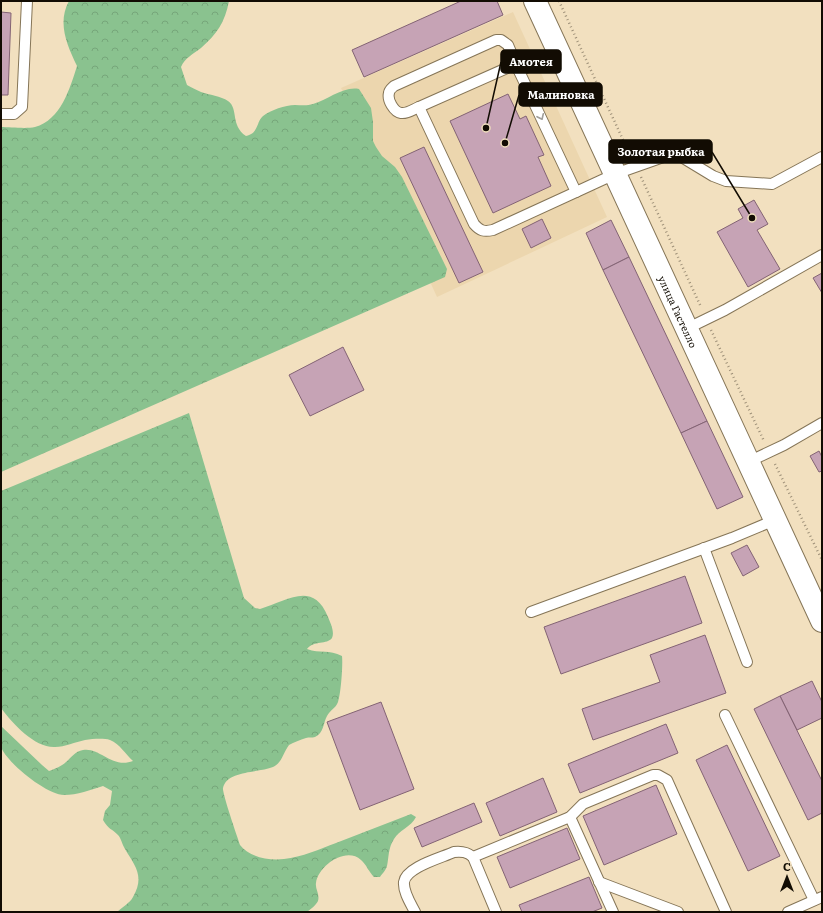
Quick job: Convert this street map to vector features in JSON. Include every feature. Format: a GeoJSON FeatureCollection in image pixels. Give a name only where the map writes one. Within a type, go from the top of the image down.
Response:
{"type":"FeatureCollection","features":[{"type":"Feature","properties":{"kind":"street","name":"улица Гастелло"},"geometry":{"type":"LineString","coordinates":[[535,1],[822,621]]}},
{"type":"Feature","properties":{"kind":"lane"},"geometry":{"type":"LineString","coordinates":[[1,114],[14,114],[22,107],[27,1]]}},
{"type":"Feature","properties":{"kind":"lane"},"geometry":{"type":"LineString","coordinates":[[559,53],[518,68],[405,113],[399,113],[395,110],[388,94],[394,86],[496,40],[505,42],[518,68],[576,192]]}},
{"type":"Feature","properties":{"kind":"lane"},"geometry":{"type":"LineString","coordinates":[[419,107],[474,224],[479,230],[486,232],[615,174],[666,156],[680,156],[713,176],[726,181],[772,184],[822,158]]}},
{"type":"Feature","properties":{"kind":"lane"},"geometry":{"type":"LineString","coordinates":[[686,329],[725,310],[822,255]]}},
{"type":"Feature","properties":{"kind":"lane"},"geometry":{"type":"LineString","coordinates":[[748,462],[784,445],[822,423]]}},
{"type":"Feature","properties":{"kind":"lane"},"geometry":{"type":"LineString","coordinates":[[531,612],[748,532],[775,520]]}},
{"type":"Feature","properties":{"kind":"lane"},"geometry":{"type":"LineString","coordinates":[[704,548],[747,662]]}},
{"type":"Feature","properties":{"kind":"lane"},"geometry":{"type":"LineString","coordinates":[[725,714],[818,898],[788,912]]}},
{"type":"Feature","properties":{"kind":"lane"},"geometry":{"type":"LineString","coordinates":[[473,857],[570,817],[582,804],[652,775],[663,777],[667,780],[726,912]]}},
{"type":"Feature","properties":{"kind":"lane"},"geometry":{"type":"LineString","coordinates":[[570,817],[613,912]]}},
{"type":"Feature","properties":{"kind":"lane"},"geometry":{"type":"LineString","coordinates":[[415,912],[405,889],[404,882],[407,875],[413,869],[454,852],[461,851],[468,853],[473,857],[496,912]]}},
{"type":"Feature","properties":{"kind":"lane"},"geometry":{"type":"LineString","coordinates":[[599,882],[678,912]]}},
{"type":"Feature","properties":{"kind":"shaded area"},"geometry":{"type":"Polygon","coordinates":[[[513,12],[607,217],[437,297],[341,88],[513,12]]]}},
{"type":"Feature","properties":{"kind":"green space"},"geometry":{"type":"Polygon","coordinates":[[[69,1],[229,1],[223,21],[216,33],[201,48],[192,54],[181,67],[187,85],[201,92],[225,99],[231,104],[238,127],[246,136],[250,135],[255,130],[263,116],[274,110],[291,105],[311,105],[341,91],[359,89],[371,108],[373,141],[382,156],[395,167],[402,177],[447,269],[445,277],[1,472],[1,127],[35,127],[52,118],[63,102],[77,66],[67,42],[64,26],[65,9],[69,1]]]}},
{"type":"Feature","properties":{"kind":"green space"},"geometry":{"type":"Polygon","coordinates":[[[189,413],[244,598],[255,608],[260,609],[298,596],[307,596],[315,599],[322,606],[328,617],[332,627],[333,636],[330,640],[313,644],[307,649],[342,656],[342,679],[338,702],[327,716],[320,733],[315,737],[306,738],[289,745],[280,760],[273,767],[237,775],[226,782],[223,792],[240,845],[249,853],[266,859],[291,858],[304,855],[411,814],[416,817],[396,836],[392,842],[385,870],[380,877],[374,877],[363,862],[355,856],[348,855],[341,857],[327,865],[322,870],[316,883],[318,901],[307,912],[117,912],[132,899],[137,890],[138,877],[135,866],[119,836],[103,820],[105,811],[110,805],[112,791],[103,786],[74,794],[57,794],[28,777],[11,761],[1,747],[1,726],[49,771],[62,765],[75,753],[83,750],[95,752],[119,762],[126,763],[133,761],[117,744],[107,739],[85,740],[59,747],[40,744],[18,728],[1,708],[1,491],[189,413]]]}},
{"type":"Feature","properties":{"kind":"building"},"geometry":{"type":"Polygon","coordinates":[[[461,1],[497,1],[503,15],[364,77],[352,50],[461,1]]]}},
{"type":"Feature","properties":{"kind":"building"},"geometry":{"type":"Polygon","coordinates":[[[1,12],[11,13],[8,95],[1,95],[1,12]]]}},
{"type":"Feature","properties":{"kind":"building"},"geometry":{"type":"Polygon","coordinates":[[[508,94],[520,119],[526,116],[544,155],[538,157],[551,186],[493,213],[450,121],[508,94]]]}},
{"type":"Feature","properties":{"kind":"building"},"geometry":{"type":"Polygon","coordinates":[[[424,147],[483,272],[459,283],[400,158],[424,147]]]}},
{"type":"Feature","properties":{"kind":"building"},"geometry":{"type":"Polygon","coordinates":[[[754,200],[768,224],[757,230],[780,269],[748,287],[717,232],[743,218],[738,209],[754,200]]]}},
{"type":"Feature","properties":{"kind":"building"},"geometry":{"type":"Polygon","coordinates":[[[542,219],[551,238],[531,248],[522,229],[542,219]]]}},
{"type":"Feature","properties":{"kind":"building"},"geometry":{"type":"Polygon","coordinates":[[[611,220],[629,257],[603,270],[586,233],[611,220]]]}},
{"type":"Feature","properties":{"kind":"building"},"geometry":{"type":"Polygon","coordinates":[[[629,257],[707,421],[681,433],[603,270],[629,257]]]}},
{"type":"Feature","properties":{"kind":"building"},"geometry":{"type":"Polygon","coordinates":[[[822,273],[822,293],[813,278],[822,273]]]}},
{"type":"Feature","properties":{"kind":"building"},"geometry":{"type":"Polygon","coordinates":[[[343,347],[364,390],[310,416],[289,375],[343,347]]]}},
{"type":"Feature","properties":{"kind":"building"},"geometry":{"type":"Polygon","coordinates":[[[707,421],[743,497],[717,509],[681,433],[707,421]]]}},
{"type":"Feature","properties":{"kind":"building"},"geometry":{"type":"Polygon","coordinates":[[[819,451],[822,457],[822,471],[819,472],[810,456],[819,451]]]}},
{"type":"Feature","properties":{"kind":"building"},"geometry":{"type":"Polygon","coordinates":[[[747,545],[759,567],[743,576],[731,553],[747,545]]]}},
{"type":"Feature","properties":{"kind":"building"},"geometry":{"type":"Polygon","coordinates":[[[685,576],[702,623],[561,674],[544,627],[685,576]]]}},
{"type":"Feature","properties":{"kind":"building"},"geometry":{"type":"Polygon","coordinates":[[[705,635],[726,693],[593,740],[582,709],[660,682],[650,655],[705,635]]]}},
{"type":"Feature","properties":{"kind":"building"},"geometry":{"type":"Polygon","coordinates":[[[812,681],[822,702],[822,718],[797,730],[780,696],[812,681]]]}},
{"type":"Feature","properties":{"kind":"building"},"geometry":{"type":"Polygon","coordinates":[[[780,696],[822,781],[822,813],[808,820],[754,709],[780,696]]]}},
{"type":"Feature","properties":{"kind":"building"},"geometry":{"type":"Polygon","coordinates":[[[381,702],[414,789],[360,810],[327,722],[381,702]]]}},
{"type":"Feature","properties":{"kind":"building"},"geometry":{"type":"Polygon","coordinates":[[[666,724],[678,753],[580,793],[568,764],[666,724]]]}},
{"type":"Feature","properties":{"kind":"building"},"geometry":{"type":"Polygon","coordinates":[[[727,745],[780,856],[748,871],[696,760],[727,745]]]}},
{"type":"Feature","properties":{"kind":"building"},"geometry":{"type":"Polygon","coordinates":[[[543,778],[557,812],[500,836],[486,803],[543,778]]]}},
{"type":"Feature","properties":{"kind":"building"},"geometry":{"type":"Polygon","coordinates":[[[656,785],[677,834],[604,865],[583,816],[656,785]]]}},
{"type":"Feature","properties":{"kind":"building"},"geometry":{"type":"Polygon","coordinates":[[[474,803],[482,822],[422,847],[414,828],[474,803]]]}},
{"type":"Feature","properties":{"kind":"building"},"geometry":{"type":"Polygon","coordinates":[[[567,828],[580,859],[510,888],[497,857],[567,828]]]}},
{"type":"Feature","properties":{"kind":"building"},"geometry":{"type":"Polygon","coordinates":[[[589,877],[602,908],[592,912],[522,912],[519,905],[589,877]]]}},
{"type":"Feature","properties":{"kind":"place","name":"Амотея"},"geometry":{"type":"Point","coordinates":[486,128]}},
{"type":"Feature","properties":{"kind":"place","name":"Малиновка"},"geometry":{"type":"Point","coordinates":[505,143]}},
{"type":"Feature","properties":{"kind":"place","name":"Золотая рыбка"},"geometry":{"type":"Point","coordinates":[752,218]}}]}
